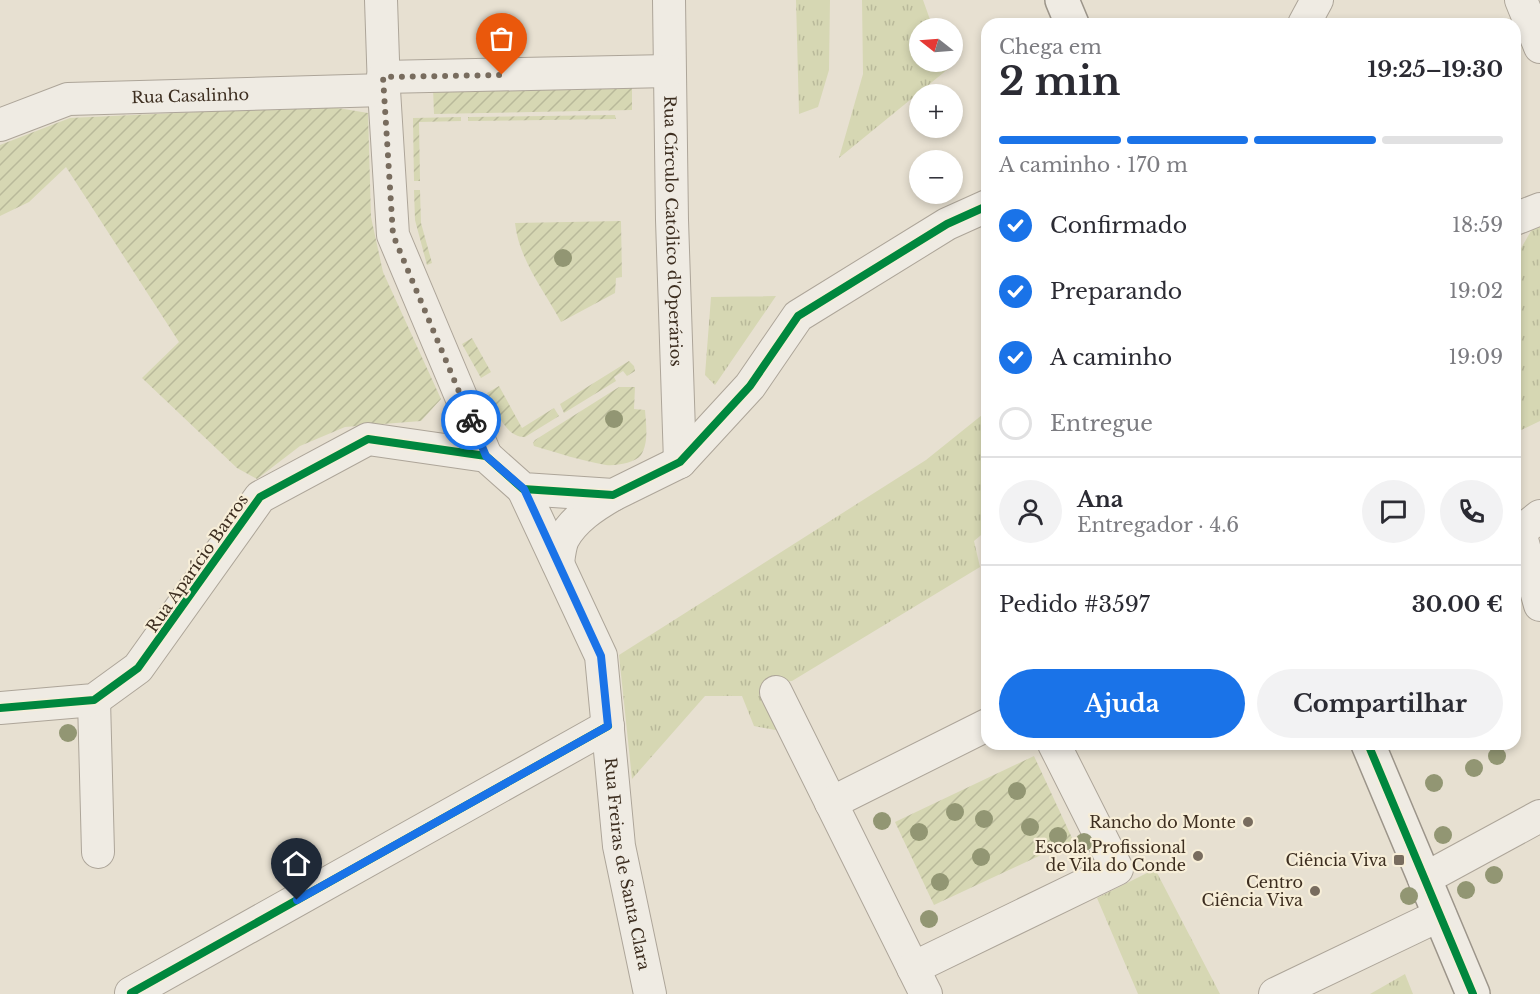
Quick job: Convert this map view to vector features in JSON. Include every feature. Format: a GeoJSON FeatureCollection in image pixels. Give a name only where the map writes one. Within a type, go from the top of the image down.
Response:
{"type":"FeatureCollection","features":[{"type":"Feature","properties":{"kind":"main road"},"geometry":{"type":"LineString","coordinates":[[1062,0],[1070,18]]}},
{"type":"Feature","properties":{"kind":"main road"},"geometry":{"type":"LineString","coordinates":[[1370,750],[1473,994]]}},
{"type":"Feature","properties":{"kind":"street"},"geometry":{"type":"LineString","coordinates":[[381,0],[393,235],[486,456],[524,489],[613,495]]}},
{"type":"Feature","properties":{"kind":"street","name":"Rua Círculo Católico d'Operários"},"geometry":{"type":"LineString","coordinates":[[669,0],[680,462]]}},
{"type":"Feature","properties":{"kind":"street"},"geometry":{"type":"LineString","coordinates":[[1307,18],[1317,0]]}},
{"type":"Feature","properties":{"kind":"street"},"geometry":{"type":"LineString","coordinates":[[1521,0],[1540,47]]}},
{"type":"Feature","properties":{"kind":"street","name":"Rua Casalinho"},"geometry":{"type":"LineString","coordinates":[[0,125],[68,99],[669,71]]}},
{"type":"Feature","properties":{"kind":"street"},"geometry":{"type":"LineString","coordinates":[[1521,216],[1540,208]]}},
{"type":"Feature","properties":{"kind":"street"},"geometry":{"type":"LineString","coordinates":[[558,562],[563,540],[574,524],[590,508],[680,462],[750,386],[798,316],[947,224],[981,209]]}},
{"type":"Feature","properties":{"kind":"street","name":"Rua Aparício Barros"},"geometry":{"type":"LineString","coordinates":[[94,700],[138,668],[260,497],[368,439],[486,456]]}},
{"type":"Feature","properties":{"kind":"street","name":"Rua Freiras de Santa Clara"},"geometry":{"type":"LineString","coordinates":[[524,489],[601,656],[619,846],[650,994]]}},
{"type":"Feature","properties":{"kind":"street"},"geometry":{"type":"LineString","coordinates":[[1521,531],[1540,516]]}},
{"type":"Feature","properties":{"kind":"street"},"geometry":{"type":"LineString","coordinates":[[1521,536],[1540,605]]}},
{"type":"Feature","properties":{"kind":"street"},"geometry":{"type":"LineString","coordinates":[[776,692],[920,981],[1117,869],[1057,750]]}},
{"type":"Feature","properties":{"kind":"street"},"geometry":{"type":"LineString","coordinates":[[0,708],[94,700],[98,852]]}},
{"type":"Feature","properties":{"kind":"street"},"geometry":{"type":"LineString","coordinates":[[131,993],[608,726]]}},
{"type":"Feature","properties":{"kind":"street"},"geometry":{"type":"LineString","coordinates":[[831,803],[981,729]]}},
{"type":"Feature","properties":{"kind":"street"},"geometry":{"type":"LineString","coordinates":[[1424,879],[1540,816]]}},
{"type":"Feature","properties":{"kind":"street"},"geometry":{"type":"LineString","coordinates":[[1275,994],[1440,915]]}},
{"type":"Feature","properties":{"kind":"green space"},"geometry":{"type":"Polygon","coordinates":[[[796,0],[830,0],[829,70],[818,107],[799,114],[796,0]]]}},
{"type":"Feature","properties":{"kind":"green space"},"geometry":{"type":"Polygon","coordinates":[[[862,0],[923,0],[929,18],[909,18],[909,72],[944,72],[930,84],[909,84],[909,101],[839,158],[863,74],[862,0]]]}},
{"type":"Feature","properties":{"kind":"green space"},"geometry":{"type":"Polygon","coordinates":[[[632,83],[632,110],[434,114],[433,88],[632,83]]]}},
{"type":"Feature","properties":{"kind":"green space"},"geometry":{"type":"Polygon","coordinates":[[[326,106],[368,113],[371,217],[383,272],[441,399],[421,421],[345,427],[300,446],[257,479],[237,468],[142,378],[179,342],[66,167],[29,202],[0,216],[0,145],[70,118],[326,106]]]}},
{"type":"Feature","properties":{"kind":"green space"},"geometry":{"type":"Polygon","coordinates":[[[615,115],[616,119],[468,121],[468,117],[615,115]]]}},
{"type":"Feature","properties":{"kind":"green space"},"geometry":{"type":"Polygon","coordinates":[[[461,117],[461,121],[419,122],[420,181],[414,181],[413,118],[461,117]]]}},
{"type":"Feature","properties":{"kind":"green space"},"geometry":{"type":"Polygon","coordinates":[[[414,190],[420,190],[421,223],[432,263],[427,265],[415,220],[414,190]]]}},
{"type":"Feature","properties":{"kind":"green space"},"geometry":{"type":"Polygon","coordinates":[[[621,221],[622,277],[616,278],[615,293],[561,322],[521,250],[515,223],[621,221]]]}},
{"type":"Feature","properties":{"kind":"green space"},"geometry":{"type":"Polygon","coordinates":[[[1540,221],[1540,421],[1521,430],[1521,248],[1536,222],[1540,221]]]}},
{"type":"Feature","properties":{"kind":"green space"},"geometry":{"type":"Polygon","coordinates":[[[776,296],[715,385],[705,375],[711,297],[776,296]]]}},
{"type":"Feature","properties":{"kind":"green space"},"geometry":{"type":"Polygon","coordinates":[[[472,338],[491,372],[481,378],[462,344],[472,338]]]}},
{"type":"Feature","properties":{"kind":"green space"},"geometry":{"type":"Polygon","coordinates":[[[629,361],[635,371],[627,376],[623,371],[614,377],[616,381],[564,413],[560,404],[629,361]]]}},
{"type":"Feature","properties":{"kind":"green space"},"geometry":{"type":"Polygon","coordinates":[[[499,386],[522,428],[554,408],[559,416],[525,437],[512,433],[502,421],[487,393],[499,386]]]}},
{"type":"Feature","properties":{"kind":"green space"},"geometry":{"type":"Polygon","coordinates":[[[619,387],[635,387],[634,409],[645,410],[646,439],[644,450],[638,458],[625,463],[606,465],[534,446],[535,440],[619,387]]]}},
{"type":"Feature","properties":{"kind":"green space"},"geometry":{"type":"Polygon","coordinates":[[[981,416],[981,535],[974,541],[980,567],[792,681],[766,683],[786,732],[754,726],[742,696],[705,696],[632,779],[619,655],[926,460],[981,416]]]}},
{"type":"Feature","properties":{"kind":"green space"},"geometry":{"type":"Polygon","coordinates":[[[1034,756],[1073,840],[934,905],[895,822],[1034,756]]]}},
{"type":"Feature","properties":{"kind":"green space"},"geometry":{"type":"Polygon","coordinates":[[[1155,869],[1220,994],[1138,994],[1097,898],[1155,869]]]}},
{"type":"Feature","properties":{"kind":"green space"},"geometry":{"type":"Polygon","coordinates":[[[1405,974],[1413,994],[1370,994],[1405,974]]]}},
{"type":"Feature","properties":{"kind":"cycle path"},"geometry":{"type":"LineString","coordinates":[[0,708],[94,700],[138,668],[260,497],[368,439],[486,456],[523,489],[613,495],[680,462],[750,386],[798,316],[947,224],[981,209]]}},
{"type":"Feature","properties":{"kind":"cycle path"},"geometry":{"type":"LineString","coordinates":[[131,993],[608,726]]}},
{"type":"Feature","properties":{"kind":"cycle path"},"geometry":{"type":"LineString","coordinates":[[1371,750],[1473,994]]}},
{"type":"Feature","properties":{"kind":"way so far"},"geometry":{"type":"LineString","coordinates":[[471,420],[393,235],[383,77],[502,75]]}},
{"type":"Feature","properties":{"kind":"place","name":"Rancho do Monte"},"geometry":{"type":"Point","coordinates":[1248,822]}},
{"type":"Feature","properties":{"kind":"place","name":"Escola Profissional de Vila do Conde"},"geometry":{"type":"Point","coordinates":[1198,856]}},
{"type":"Feature","properties":{"kind":"place","name":"Ciência Viva"},"geometry":{"type":"Point","coordinates":[1399,860]}},
{"type":"Feature","properties":{"kind":"place","name":"Centro Ciência Viva"},"geometry":{"type":"Point","coordinates":[1315,891]}},
{"type":"Feature","properties":{"kind":"route"},"geometry":{"type":"LineString","coordinates":[[297,900],[608,726],[601,656],[524,489],[486,456],[471,420]]}}]}
